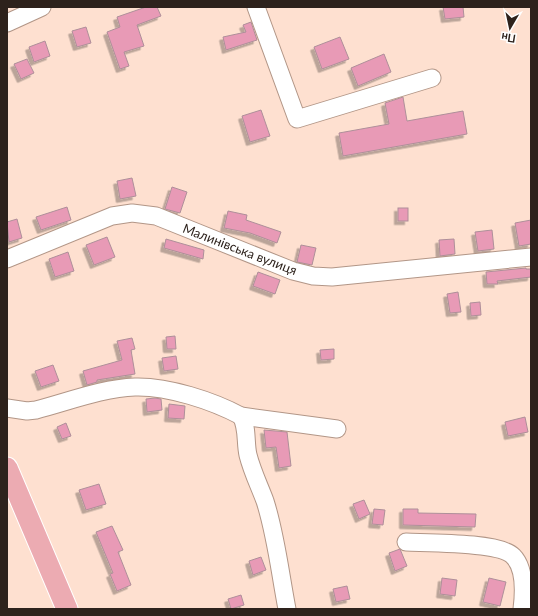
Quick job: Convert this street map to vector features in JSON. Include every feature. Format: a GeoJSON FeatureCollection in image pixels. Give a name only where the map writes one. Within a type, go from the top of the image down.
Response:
{"type":"FeatureCollection","features":[{"type":"Feature","properties":{"kind":"main road"},"geometry":{"type":"LineString","coordinates":[[7,468],[67,609]]}},
{"type":"Feature","properties":{"kind":"street"},"geometry":{"type":"LineString","coordinates":[[256,7],[297,119],[432,78]]}},
{"type":"Feature","properties":{"kind":"street"},"geometry":{"type":"LineString","coordinates":[[7,23],[35,8]]}},
{"type":"Feature","properties":{"kind":"street","name":"Малинівська вулиця"},"geometry":{"type":"LineString","coordinates":[[7,260],[112,216],[132,213],[156,216],[293,271],[313,276],[332,277],[531,257]]}},
{"type":"Feature","properties":{"kind":"street"},"geometry":{"type":"LineString","coordinates":[[7,408],[27,411],[36,410],[115,390],[135,387],[153,388],[173,392],[227,408],[241,416],[336,429]]}},
{"type":"Feature","properties":{"kind":"street"},"geometry":{"type":"LineString","coordinates":[[241,416],[246,432],[247,453],[265,502],[273,535],[287,609]]}},
{"type":"Feature","properties":{"kind":"street"},"geometry":{"type":"LineString","coordinates":[[406,542],[500,548],[512,555],[519,565],[525,604]]}},
{"type":"Feature","properties":{"kind":"building"},"geometry":{"type":"Polygon","coordinates":[[[146,7],[157,7],[161,16],[137,25],[144,46],[124,52],[129,66],[120,69],[107,32],[120,27],[117,17],[146,7]]]}},
{"type":"Feature","properties":{"kind":"building"},"geometry":{"type":"Polygon","coordinates":[[[443,7],[463,7],[464,17],[445,19],[443,7]]]}},
{"type":"Feature","properties":{"kind":"building"},"geometry":{"type":"Polygon","coordinates":[[[251,22],[257,40],[226,50],[223,37],[246,32],[243,25],[251,22]]]}},
{"type":"Feature","properties":{"kind":"building"},"geometry":{"type":"Polygon","coordinates":[[[86,27],[91,43],[77,47],[72,31],[86,27]]]}},
{"type":"Feature","properties":{"kind":"building"},"geometry":{"type":"Polygon","coordinates":[[[340,37],[349,59],[322,69],[314,47],[340,37]]]}},
{"type":"Feature","properties":{"kind":"building"},"geometry":{"type":"Polygon","coordinates":[[[45,41],[50,56],[34,62],[29,47],[45,41]]]}},
{"type":"Feature","properties":{"kind":"building"},"geometry":{"type":"Polygon","coordinates":[[[384,54],[391,72],[358,86],[351,68],[384,54]]]}},
{"type":"Feature","properties":{"kind":"building"},"geometry":{"type":"Polygon","coordinates":[[[27,59],[34,73],[21,79],[14,64],[27,59]]]}},
{"type":"Feature","properties":{"kind":"building"},"geometry":{"type":"Polygon","coordinates":[[[403,97],[407,121],[463,111],[467,134],[343,156],[339,133],[389,124],[385,103],[403,97]]]}},
{"type":"Feature","properties":{"kind":"building"},"geometry":{"type":"Polygon","coordinates":[[[261,110],[270,136],[250,142],[242,116],[261,110]]]}},
{"type":"Feature","properties":{"kind":"building"},"geometry":{"type":"Polygon","coordinates":[[[132,178],[136,196],[120,199],[117,181],[132,178]]]}},
{"type":"Feature","properties":{"kind":"building"},"geometry":{"type":"Polygon","coordinates":[[[172,187],[187,192],[180,213],[165,209],[172,187]]]}},
{"type":"Feature","properties":{"kind":"building"},"geometry":{"type":"Polygon","coordinates":[[[67,207],[71,220],[41,230],[36,217],[67,207]]]}},
{"type":"Feature","properties":{"kind":"building"},"geometry":{"type":"Polygon","coordinates":[[[398,208],[408,208],[408,221],[398,221],[398,208]]]}},
{"type":"Feature","properties":{"kind":"building"},"geometry":{"type":"Polygon","coordinates":[[[228,211],[247,215],[246,220],[281,232],[277,243],[250,233],[224,228],[228,211]]]}},
{"type":"Feature","properties":{"kind":"building"},"geometry":{"type":"Polygon","coordinates":[[[17,219],[22,238],[9,242],[7,222],[17,219]]]}},
{"type":"Feature","properties":{"kind":"building"},"geometry":{"type":"Polygon","coordinates":[[[531,220],[531,244],[519,246],[515,223],[531,220]]]}},
{"type":"Feature","properties":{"kind":"building"},"geometry":{"type":"Polygon","coordinates":[[[492,230],[494,249],[478,251],[475,232],[492,230]]]}},
{"type":"Feature","properties":{"kind":"building"},"geometry":{"type":"Polygon","coordinates":[[[107,237],[115,257],[94,265],[86,245],[107,237]]]}},
{"type":"Feature","properties":{"kind":"building"},"geometry":{"type":"Polygon","coordinates":[[[166,239],[204,250],[203,259],[164,248],[166,239]]]}},
{"type":"Feature","properties":{"kind":"building"},"geometry":{"type":"Polygon","coordinates":[[[454,239],[455,254],[440,256],[439,240],[454,239]]]}},
{"type":"Feature","properties":{"kind":"building"},"geometry":{"type":"Polygon","coordinates":[[[301,245],[316,248],[312,265],[297,262],[301,245]]]}},
{"type":"Feature","properties":{"kind":"building"},"geometry":{"type":"Polygon","coordinates":[[[68,252],[74,271],[55,277],[49,259],[68,252]]]}},
{"type":"Feature","properties":{"kind":"building"},"geometry":{"type":"Polygon","coordinates":[[[526,268],[531,269],[531,277],[497,281],[498,284],[487,284],[486,272],[526,268]]]}},
{"type":"Feature","properties":{"kind":"building"},"geometry":{"type":"Polygon","coordinates":[[[258,272],[280,280],[275,294],[253,286],[258,272]]]}},
{"type":"Feature","properties":{"kind":"building"},"geometry":{"type":"Polygon","coordinates":[[[458,292],[461,312],[450,313],[447,294],[458,292]]]}},
{"type":"Feature","properties":{"kind":"building"},"geometry":{"type":"Polygon","coordinates":[[[480,302],[481,315],[471,316],[470,303],[480,302]]]}},
{"type":"Feature","properties":{"kind":"building"},"geometry":{"type":"Polygon","coordinates":[[[175,336],[176,349],[167,349],[166,337],[175,336]]]}},
{"type":"Feature","properties":{"kind":"building"},"geometry":{"type":"Polygon","coordinates":[[[132,338],[135,349],[131,350],[135,374],[97,380],[97,382],[87,385],[83,371],[122,360],[117,341],[132,338]]]}},
{"type":"Feature","properties":{"kind":"building"},"geometry":{"type":"Polygon","coordinates":[[[334,349],[334,359],[321,360],[320,350],[334,349]]]}},
{"type":"Feature","properties":{"kind":"building"},"geometry":{"type":"Polygon","coordinates":[[[176,356],[178,369],[164,371],[162,358],[176,356]]]}},
{"type":"Feature","properties":{"kind":"building"},"geometry":{"type":"Polygon","coordinates":[[[53,365],[59,381],[41,387],[35,371],[53,365]]]}},
{"type":"Feature","properties":{"kind":"building"},"geometry":{"type":"Polygon","coordinates":[[[146,399],[161,399],[162,410],[147,412],[146,399]]]}},
{"type":"Feature","properties":{"kind":"building"},"geometry":{"type":"Polygon","coordinates":[[[169,404],[185,406],[184,419],[168,418],[169,404]]]}},
{"type":"Feature","properties":{"kind":"building"},"geometry":{"type":"Polygon","coordinates":[[[525,417],[528,432],[508,436],[505,422],[525,417]]]}},
{"type":"Feature","properties":{"kind":"building"},"geometry":{"type":"Polygon","coordinates":[[[66,423],[71,436],[62,439],[57,427],[66,423]]]}},
{"type":"Feature","properties":{"kind":"building"},"geometry":{"type":"Polygon","coordinates":[[[264,430],[287,432],[291,466],[279,468],[276,447],[266,448],[264,430]]]}},
{"type":"Feature","properties":{"kind":"building"},"geometry":{"type":"Polygon","coordinates":[[[99,484],[106,504],[86,510],[79,490],[99,484]]]}},
{"type":"Feature","properties":{"kind":"building"},"geometry":{"type":"Polygon","coordinates":[[[364,500],[370,514],[359,519],[353,504],[364,500]]]}},
{"type":"Feature","properties":{"kind":"building"},"geometry":{"type":"Polygon","coordinates":[[[374,509],[385,510],[383,525],[372,524],[374,509]]]}},
{"type":"Feature","properties":{"kind":"building"},"geometry":{"type":"Polygon","coordinates":[[[403,509],[418,509],[418,513],[476,514],[475,527],[403,525],[403,509]]]}},
{"type":"Feature","properties":{"kind":"building"},"geometry":{"type":"Polygon","coordinates":[[[112,526],[123,550],[118,552],[131,585],[117,591],[110,574],[113,573],[96,532],[112,526]]]}},
{"type":"Feature","properties":{"kind":"building"},"geometry":{"type":"Polygon","coordinates":[[[400,549],[407,566],[395,571],[389,553],[400,549]]]}},
{"type":"Feature","properties":{"kind":"building"},"geometry":{"type":"Polygon","coordinates":[[[261,557],[266,570],[253,575],[249,561],[261,557]]]}},
{"type":"Feature","properties":{"kind":"building"},"geometry":{"type":"Polygon","coordinates":[[[442,578],[457,580],[455,596],[440,594],[442,578]]]}},
{"type":"Feature","properties":{"kind":"building"},"geometry":{"type":"Polygon","coordinates":[[[489,578],[506,582],[500,606],[483,602],[489,578]]]}},
{"type":"Feature","properties":{"kind":"building"},"geometry":{"type":"Polygon","coordinates":[[[347,586],[350,599],[336,602],[333,589],[347,586]]]}},
{"type":"Feature","properties":{"kind":"building"},"geometry":{"type":"Polygon","coordinates":[[[241,595],[244,605],[231,609],[228,599],[241,595]]]}}]}
